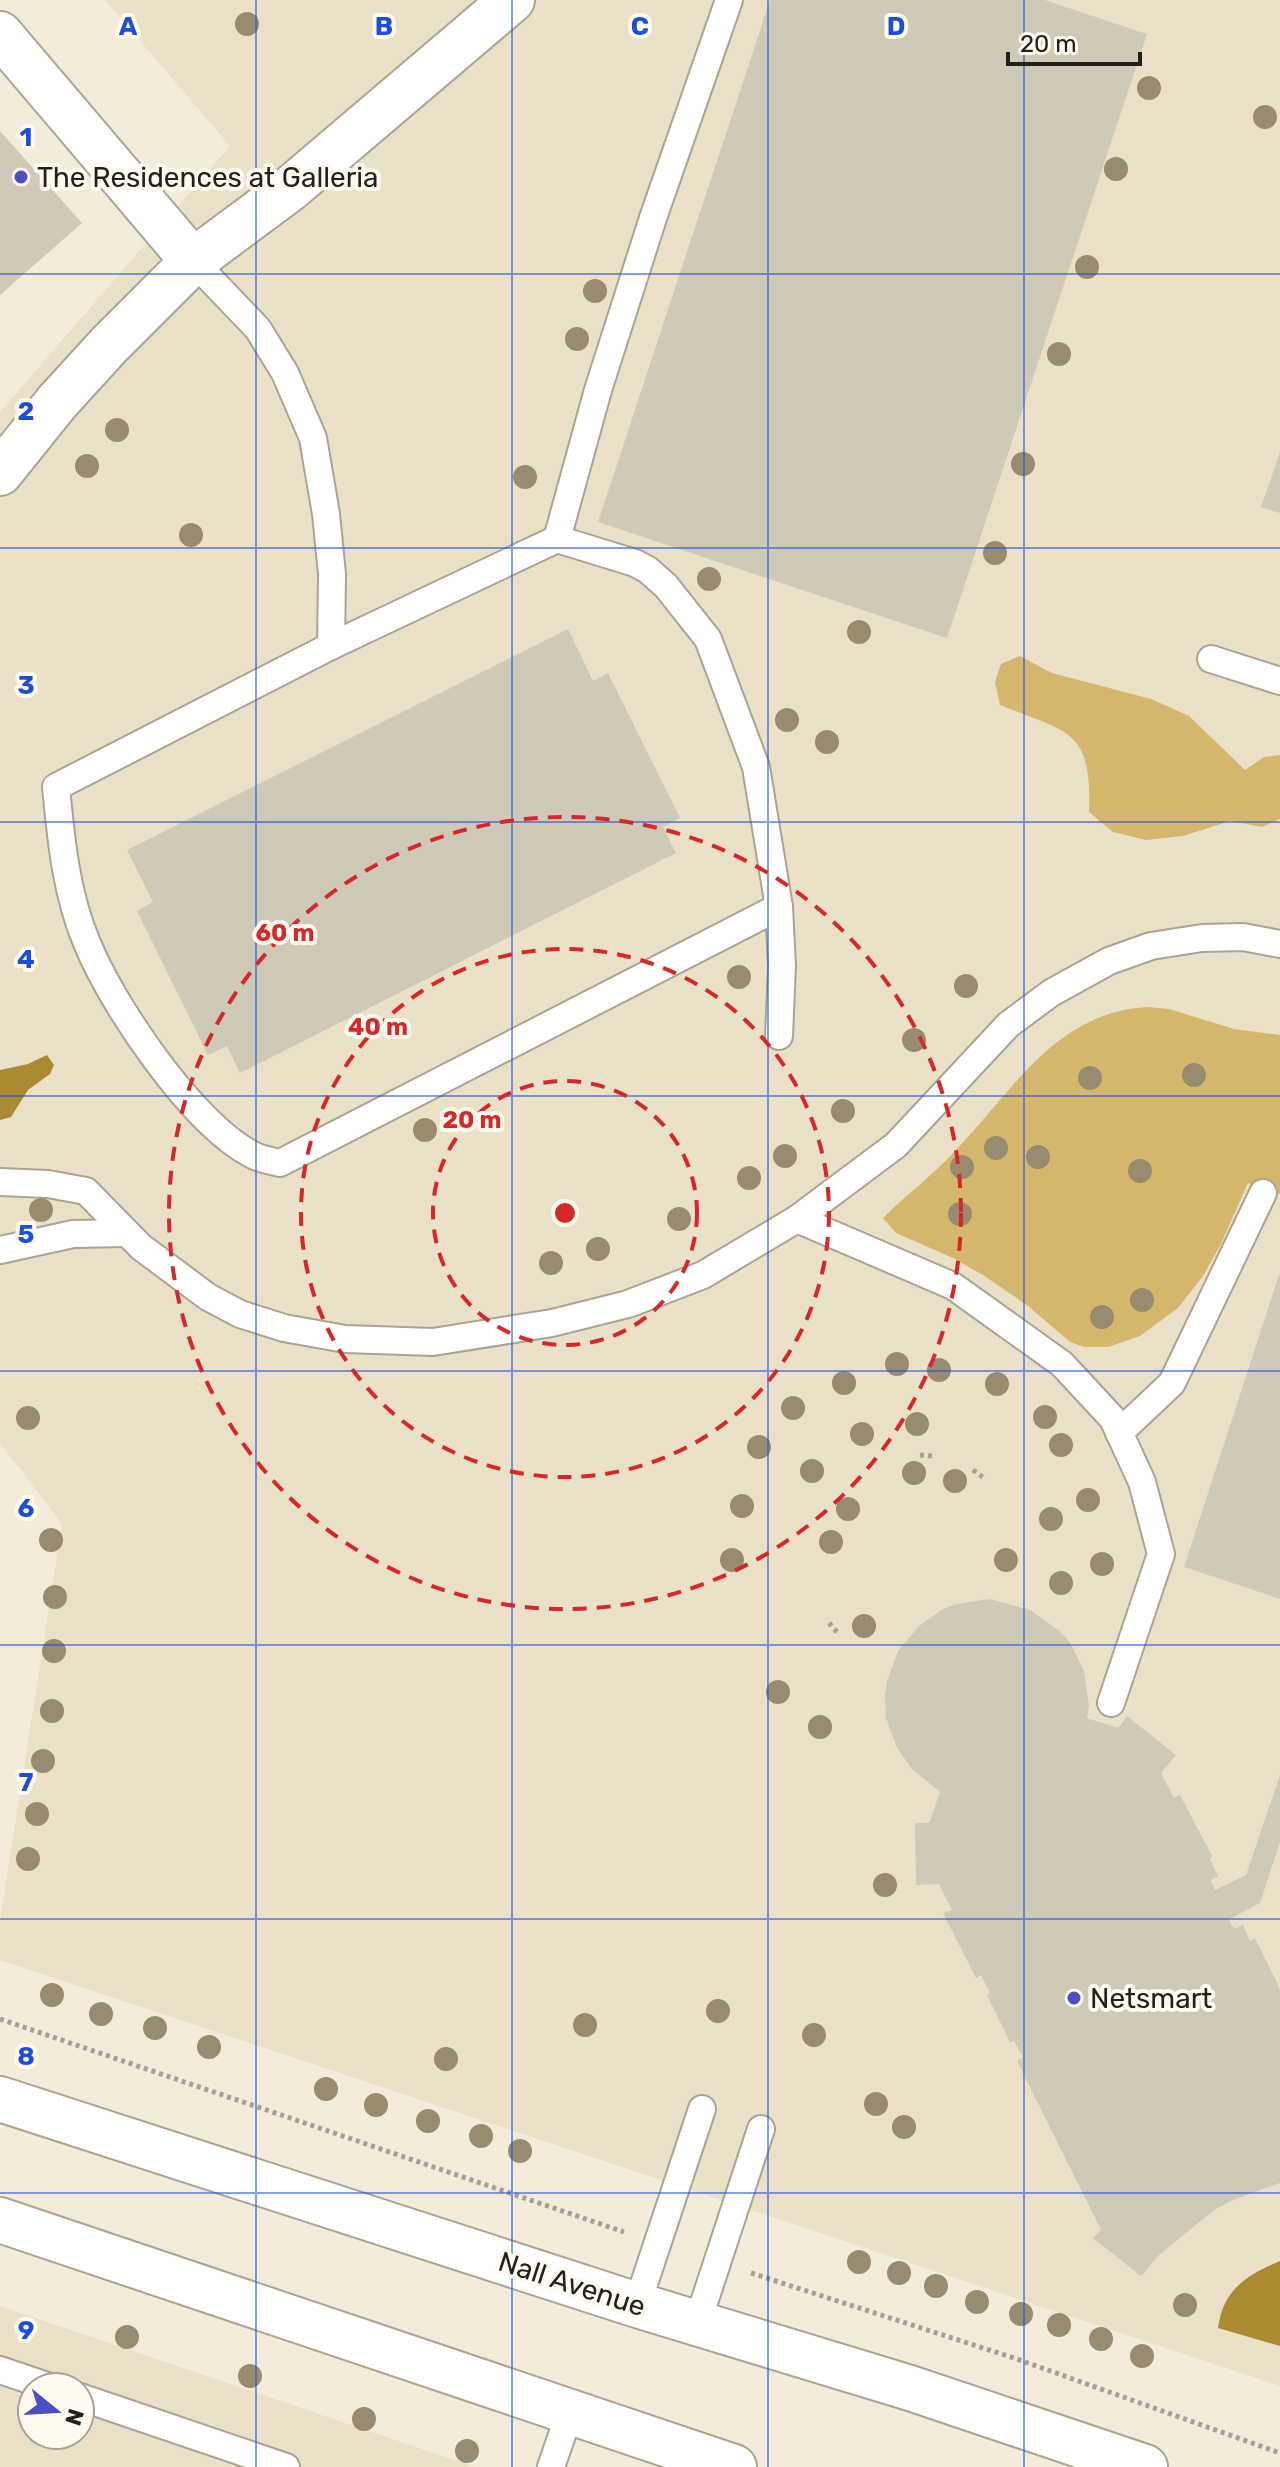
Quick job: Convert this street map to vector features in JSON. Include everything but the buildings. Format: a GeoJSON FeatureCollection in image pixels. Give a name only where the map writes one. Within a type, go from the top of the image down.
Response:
{"type":"FeatureCollection","features":[{"type":"Feature","properties":{"kind":"main road"},"geometry":{"type":"LineString","coordinates":[[0,473],[98,356],[193,261],[291,188],[512,0]]}},
{"type":"Feature","properties":{"kind":"main road"},"geometry":{"type":"LineString","coordinates":[[0,34],[193,261]]}},
{"type":"Feature","properties":{"kind":"main road","name":"Nall Avenue"},"geometry":{"type":"LineString","coordinates":[[0,2099],[637,2305],[910,2388],[1145,2467]]}},
{"type":"Feature","properties":{"kind":"main road"},"geometry":{"type":"LineString","coordinates":[[0,2220],[734,2467]]}},
{"type":"Feature","properties":{"kind":"lane"},"geometry":{"type":"LineString","coordinates":[[557,539],[612,347],[729,0]]}},
{"type":"Feature","properties":{"kind":"lane"},"geometry":{"type":"LineString","coordinates":[[193,261],[258,329],[285,373],[313,438],[332,574],[331,646]]}},
{"type":"Feature","properties":{"kind":"lane"},"geometry":{"type":"LineString","coordinates":[[779,907],[280,1163],[252,1155],[226,1137],[184,1095],[114,998],[86,943],[71,893],[56,787],[331,646],[557,539],[635,563],[666,586],[708,639],[756,767],[779,907],[782,966],[779,1036]]}},
{"type":"Feature","properties":{"kind":"lane"},"geometry":{"type":"LineString","coordinates":[[1211,659],[1280,681]]}},
{"type":"Feature","properties":{"kind":"lane"},"geometry":{"type":"LineString","coordinates":[[0,1182],[48,1184],[86,1191],[141,1247],[208,1297],[240,1314],[284,1328],[345,1339],[433,1342],[552,1323],[628,1304],[703,1275],[797,1219],[896,1145],[1008,1025],[1051,993],[1109,961],[1151,946],[1202,938],[1243,937],[1280,944]]}},
{"type":"Feature","properties":{"kind":"lane"},"geometry":{"type":"LineString","coordinates":[[1119,1433],[1172,1383],[1263,1193]]}},
{"type":"Feature","properties":{"kind":"lane"},"geometry":{"type":"LineString","coordinates":[[797,1219],[953,1286],[1062,1364],[1113,1419],[1142,1482],[1161,1554],[1111,1703]]}},
{"type":"Feature","properties":{"kind":"lane"},"geometry":{"type":"LineString","coordinates":[[0,1250],[73,1234],[126,1233]]}},
{"type":"Feature","properties":{"kind":"lane"},"geometry":{"type":"LineString","coordinates":[[637,2305],[702,2109]]}},
{"type":"Feature","properties":{"kind":"lane"},"geometry":{"type":"LineString","coordinates":[[697,2324],[761,2129]]}},
{"type":"Feature","properties":{"kind":"lane"},"geometry":{"type":"LineString","coordinates":[[96,2402],[286,2467]]}},
{"type":"Feature","properties":{"kind":"lane"},"geometry":{"type":"LineString","coordinates":[[551,2467],[570,2412]]}},
{"type":"Feature","properties":{"kind":"path"},"geometry":{"type":"LineString","coordinates":[[920,1455],[932,1456]]}},
{"type":"Feature","properties":{"kind":"path"},"geometry":{"type":"LineString","coordinates":[[973,1470],[984,1478]]}},
{"type":"Feature","properties":{"kind":"path"},"geometry":{"type":"LineString","coordinates":[[829,1623],[837,1632]]}},
{"type":"Feature","properties":{"kind":"path"},"geometry":{"type":"LineString","coordinates":[[0,2019],[634,2236]]}},
{"type":"Feature","properties":{"kind":"path"},"geometry":{"type":"LineString","coordinates":[[742,2271],[1014,2358],[1280,2453]]}},
{"type":"Feature","properties":{"kind":"shaded area"},"geometry":{"type":"Polygon","coordinates":[[[105,0],[1280,0],[1280,2386],[0,1960],[0,1921],[62,1524],[0,1443],[0,412],[230,146],[105,0]]]}},
{"type":"Feature","properties":{"kind":"shaded area"},"geometry":{"type":"Polygon","coordinates":[[[1020,656],[1052,673],[1151,699],[1189,716],[1245,770],[1264,757],[1280,755],[1280,819],[1262,827],[1230,821],[1183,836],[1146,840],[1113,832],[1089,812],[1086,764],[1071,738],[1059,729],[1000,705],[995,682],[1001,664],[1020,656]]]}},
{"type":"Feature","properties":{"kind":"shaded area"},"geometry":{"type":"Polygon","coordinates":[[[1148,1007],[1169,1009],[1234,1029],[1280,1035],[1280,1194],[1248,1183],[1220,1246],[1203,1276],[1178,1308],[1140,1336],[1108,1347],[1084,1347],[1070,1342],[1028,1306],[983,1275],[896,1233],[883,1218],[946,1161],[1038,1058],[1061,1039],[1087,1023],[1115,1012],[1148,1007]]]}},
{"type":"Feature","properties":{"kind":"shaded area"},"geometry":{"type":"Polygon","coordinates":[[[47,1055],[54,1065],[50,1074],[28,1090],[11,1117],[0,1120],[0,1070],[28,1064],[47,1055]]]}},
{"type":"Feature","properties":{"kind":"shaded area"},"geometry":{"type":"Polygon","coordinates":[[[1280,2261],[1280,2346],[1218,2328],[1225,2303],[1238,2286],[1280,2261]]]}},
{"type":"Feature","properties":{"kind":"shaded area"},"geometry":{"type":"Polygon","coordinates":[[[0,2306],[475,2467],[0,2467],[0,2306]]]}},
{"type":"Feature","properties":{"kind":"place","name":"The Residences at Galleria"},"geometry":{"type":"Point","coordinates":[21,177]}},
{"type":"Feature","properties":{"kind":"place","name":"Netsmart"},"geometry":{"type":"Point","coordinates":[1074,1998]}}]}
